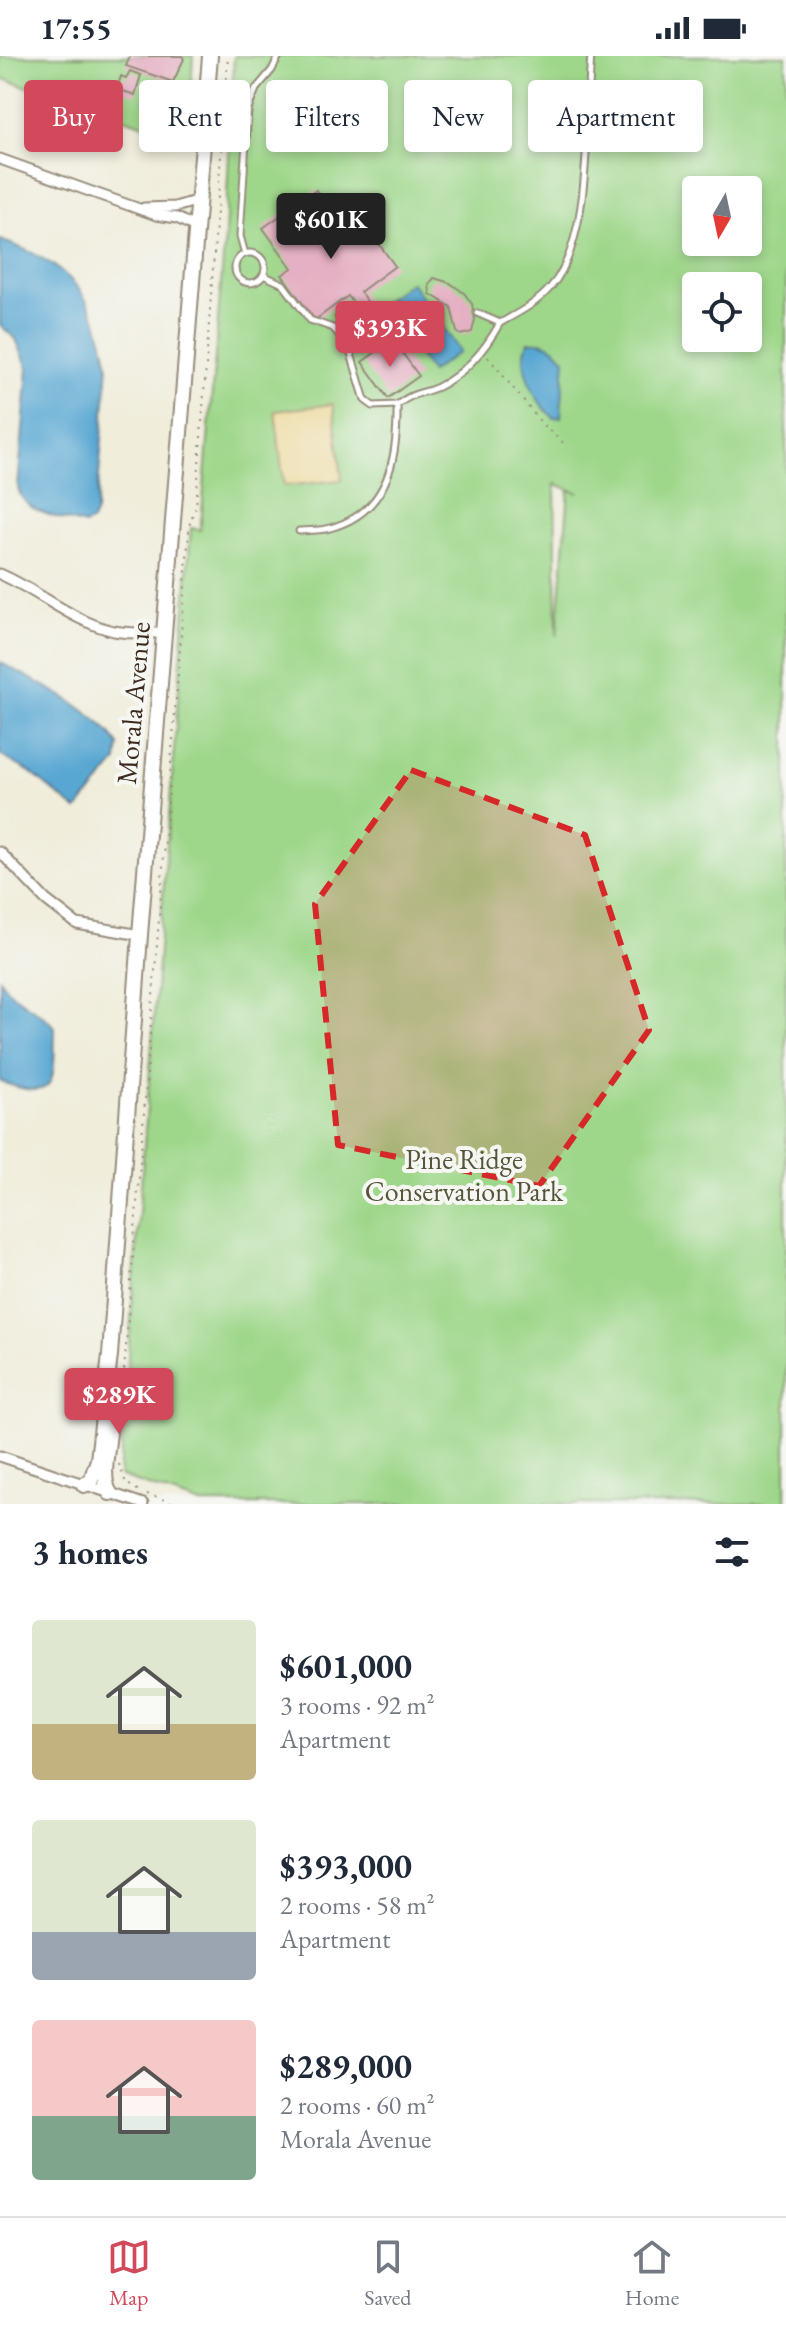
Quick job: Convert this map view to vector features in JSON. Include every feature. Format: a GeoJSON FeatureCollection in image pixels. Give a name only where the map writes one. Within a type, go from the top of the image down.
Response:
{"type":"FeatureCollection","features":[{"type":"Feature","properties":{"kind":"street","name":"Morala Avenue"},"geometry":{"type":"LineString","coordinates":[[84,1485],[91,1480],[98,1460],[110,1355],[210,56]]}},
{"type":"Feature","properties":{"kind":"street"},"geometry":{"type":"LineString","coordinates":[[0,159],[137,208],[177,218],[197,228]]}},
{"type":"Feature","properties":{"kind":"street"},"geometry":{"type":"LineString","coordinates":[[137,208],[175,207],[199,200]]}},
{"type":"Feature","properties":{"kind":"street"},"geometry":{"type":"LineString","coordinates":[[0,574],[105,628],[165,633]]}},
{"type":"Feature","properties":{"kind":"street"},"geometry":{"type":"LineString","coordinates":[[0,852],[46,900],[77,924],[140,935]]}},
{"type":"Feature","properties":{"kind":"street","name":"Morala Avenue"},"geometry":{"type":"LineString","coordinates":[[110,1355],[110,1444],[104,1476],[110,1493]]}},
{"type":"Feature","properties":{"kind":"street"},"geometry":{"type":"LineString","coordinates":[[0,1456],[143,1504]]}},
{"type":"Feature","properties":{"kind":"lane"},"geometry":{"type":"LineString","coordinates":[[245,254],[240,236],[248,109],[256,89],[279,56]]}},
{"type":"Feature","properties":{"kind":"lane"},"geometry":{"type":"LineString","coordinates":[[263,275],[279,281],[310,320],[333,328],[348,344],[365,400],[373,406],[397,405],[412,394],[434,388],[454,377],[483,350],[500,323],[534,304],[552,286],[577,234],[591,56]]}},
{"type":"Feature","properties":{"kind":"lane"},"geometry":{"type":"LineString","coordinates":[[245,254],[260,258],[264,266],[263,275]]}},
{"type":"Feature","properties":{"kind":"lane"},"geometry":{"type":"LineString","coordinates":[[245,254],[236,263],[235,270],[240,279],[252,282],[263,275]]}},
{"type":"Feature","properties":{"kind":"lane"},"geometry":{"type":"LineString","coordinates":[[477,313],[500,323]]}},
{"type":"Feature","properties":{"kind":"lane"},"geometry":{"type":"LineString","coordinates":[[299,531],[330,528],[355,517],[374,500],[391,473],[398,440],[397,405]]}},
{"type":"Feature","properties":{"kind":"path"},"geometry":{"type":"LineString","coordinates":[[121,1414],[186,560],[190,522],[196,507],[200,461],[228,56]]}},
{"type":"Feature","properties":{"kind":"path"},"geometry":{"type":"LineString","coordinates":[[483,350],[543,425],[567,446]]}},
{"type":"Feature","properties":{"kind":"path"},"geometry":{"type":"LineString","coordinates":[[118,1461],[126,1483],[140,1492],[176,1504]]}},
{"type":"Feature","properties":{"kind":"highlighted area"},"geometry":{"type":"Polygon","coordinates":[[[411,770],[585,835],[649,1030],[539,1186],[338,1145],[315,904],[411,770]]]}},
{"type":"Feature","properties":{"kind":"green space"},"geometry":{"type":"Polygon","coordinates":[[[0,56],[193,56],[192,80],[139,80],[139,123],[123,118],[123,80],[24,80],[24,86],[0,78],[0,56]]]}},
{"type":"Feature","properties":{"kind":"green space","name":"Pine Ridge Conservation Park"},"geometry":{"type":"Polygon","coordinates":[[[234,56],[786,56],[786,1504],[201,1504],[119,1476],[191,528],[200,530],[229,152],[250,152],[250,80],[233,80],[234,56]],[[555,484],[557,636],[569,490],[579,493],[555,484]]]}},
{"type":"Feature","properties":{"kind":"sand"},"geometry":{"type":"Polygon","coordinates":[[[333,404],[342,480],[284,486],[275,411],[333,404]]]}},
{"type":"Feature","properties":{"kind":"water"},"geometry":{"type":"Polygon","coordinates":[[[0,240],[43,259],[75,284],[86,300],[103,340],[108,365],[96,512],[92,521],[85,525],[35,509],[27,504],[18,487],[28,368],[16,339],[0,325],[0,240]]]}},
{"type":"Feature","properties":{"kind":"water"},"geometry":{"type":"Polygon","coordinates":[[[411,282],[460,351],[431,372],[381,304],[411,282]]]}},
{"type":"Feature","properties":{"kind":"water"},"geometry":{"type":"Polygon","coordinates":[[[529,342],[550,345],[565,359],[561,417],[554,418],[534,393],[524,361],[529,342]]]}},
{"type":"Feature","properties":{"kind":"water"},"geometry":{"type":"Polygon","coordinates":[[[0,662],[80,708],[108,731],[119,745],[117,761],[77,810],[30,772],[0,755],[0,662]]]}},
{"type":"Feature","properties":{"kind":"water"},"geometry":{"type":"Polygon","coordinates":[[[0,979],[12,994],[55,1027],[53,1072],[44,1088],[20,1088],[0,1081],[0,979]]]}},
{"type":"Feature","properties":{"kind":"building"},"geometry":{"type":"Polygon","coordinates":[[[130,56],[182,56],[184,59],[174,80],[126,66],[130,56]]]}},
{"type":"Feature","properties":{"kind":"building"},"geometry":{"type":"Polygon","coordinates":[[[130,71],[141,75],[135,95],[123,91],[123,80],[120,80],[121,76],[126,78],[130,71]]]}},
{"type":"Feature","properties":{"kind":"building"},"geometry":{"type":"Polygon","coordinates":[[[316,190],[329,207],[344,196],[395,266],[360,292],[386,327],[358,348],[335,317],[354,304],[348,296],[315,320],[282,275],[292,268],[263,228],[316,190]]]}},
{"type":"Feature","properties":{"kind":"building"},"geometry":{"type":"Polygon","coordinates":[[[434,278],[450,283],[464,293],[472,304],[475,319],[472,332],[461,335],[457,332],[451,307],[430,294],[429,284],[434,278]]]}},
{"type":"Feature","properties":{"kind":"building"},"geometry":{"type":"Polygon","coordinates":[[[393,340],[419,376],[388,398],[362,362],[393,340]]]}}]}
